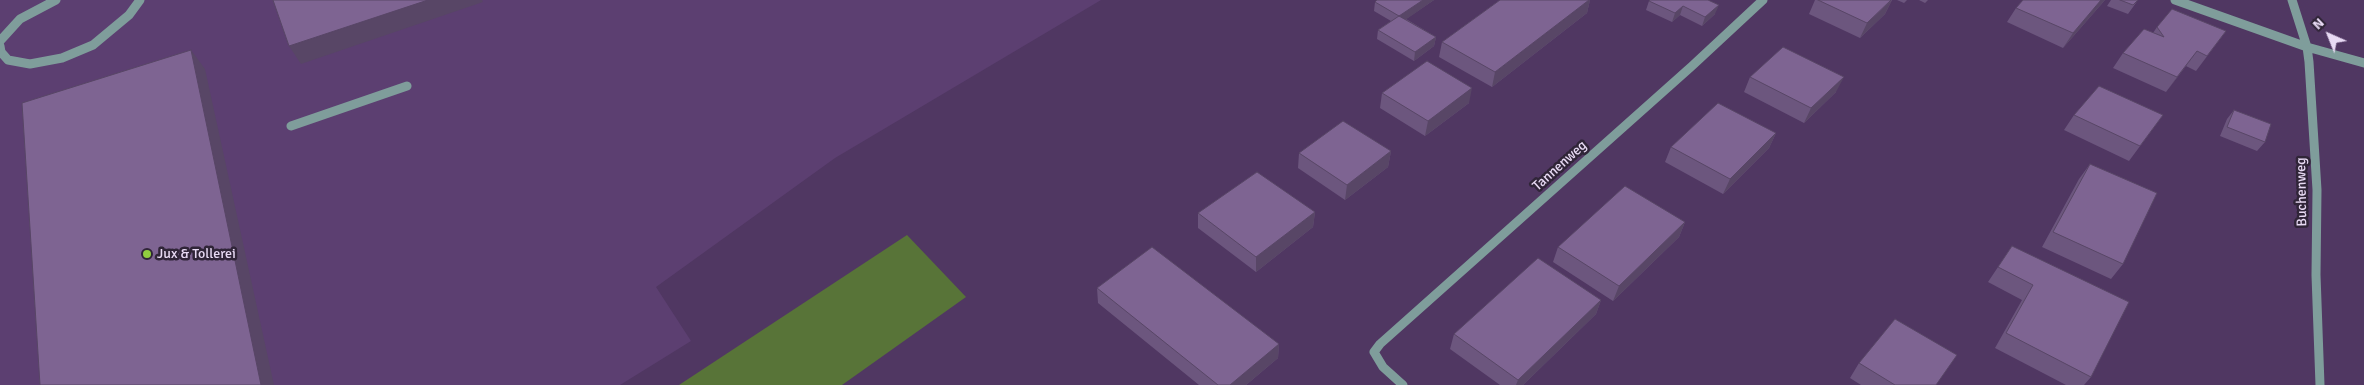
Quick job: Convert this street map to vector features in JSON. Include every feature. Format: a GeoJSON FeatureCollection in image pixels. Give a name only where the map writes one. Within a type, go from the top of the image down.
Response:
{"type":"FeatureCollection","features":[{"type":"Feature","properties":{"kind":"street"},"geometry":{"type":"LineString","coordinates":[[0,41],[20,19],[56,0]]}},
{"type":"Feature","properties":{"kind":"street"},"geometry":{"type":"LineString","coordinates":[[0,46],[1,52],[8,60],[30,64],[62,58],[93,45],[129,15],[140,0]]}},
{"type":"Feature","properties":{"kind":"street","name":"Tannenweg"},"geometry":{"type":"LineString","coordinates":[[1403,385],[1383,367],[1374,352],[1380,344],[1692,66],[1763,0]]}},
{"type":"Feature","properties":{"kind":"street"},"geometry":{"type":"LineString","coordinates":[[2175,0],[2307,47],[2364,63]]}},
{"type":"Feature","properties":{"kind":"street","name":"Buchenweg"},"geometry":{"type":"LineString","coordinates":[[2292,0],[2307,47],[2317,190],[2316,276],[2320,385]]}},
{"type":"Feature","properties":{"kind":"street"},"geometry":{"type":"LineString","coordinates":[[291,126],[406,86]]}},
{"type":"Feature","properties":{"kind":"shaded area"},"geometry":{"type":"Polygon","coordinates":[[[0,0],[1101,0],[835,158],[656,287],[691,341],[620,385],[0,385],[0,0]]]}},
{"type":"Feature","properties":{"kind":"green space"},"geometry":{"type":"Polygon","coordinates":[[[907,235],[966,297],[842,385],[679,385],[907,235]]]}},
{"type":"Feature","properties":{"kind":"building"},"geometry":{"type":"Polygon","coordinates":[[[273,0],[428,0],[289,46],[273,0]]]}},
{"type":"Feature","properties":{"kind":"building"},"geometry":{"type":"Polygon","coordinates":[[[1377,0],[1423,0],[1399,16],[1375,2],[1377,0]]]}},
{"type":"Feature","properties":{"kind":"building"},"geometry":{"type":"Polygon","coordinates":[[[1500,0],[1589,0],[1495,72],[1442,42],[1500,0]]]}},
{"type":"Feature","properties":{"kind":"building"},"geometry":{"type":"Polygon","coordinates":[[[1650,0],[1708,0],[1719,5],[1705,17],[1683,6],[1675,13],[1650,0]]]}},
{"type":"Feature","properties":{"kind":"building"},"geometry":{"type":"Polygon","coordinates":[[[1818,0],[1891,0],[1867,23],[1818,0]]]}},
{"type":"Feature","properties":{"kind":"building"},"geometry":{"type":"Polygon","coordinates":[[[2023,0],[2101,0],[2073,33],[2016,8],[2023,0]]]}},
{"type":"Feature","properties":{"kind":"building"},"geometry":{"type":"Polygon","coordinates":[[[2120,0],[2138,0],[2133,5],[2120,0]]]}},
{"type":"Feature","properties":{"kind":"building"},"geometry":{"type":"Polygon","coordinates":[[[2172,9],[2226,31],[2207,56],[2197,51],[2177,77],[2123,53],[2144,29],[2164,37],[2157,27],[2172,9]]]}},
{"type":"Feature","properties":{"kind":"building"},"geometry":{"type":"Polygon","coordinates":[[[1399,16],[1436,37],[1415,52],[1378,30],[1399,16]]]}},
{"type":"Feature","properties":{"kind":"building"},"geometry":{"type":"Polygon","coordinates":[[[1783,47],[1844,77],[1811,108],[1750,77],[1783,47]]]}},
{"type":"Feature","properties":{"kind":"building","name":"Jux & Tollerei"},"geometry":{"type":"Polygon","coordinates":[[[191,50],[261,385],[40,385],[22,103],[191,50]]]}},
{"type":"Feature","properties":{"kind":"building"},"geometry":{"type":"Polygon","coordinates":[[[1427,61],[1472,88],[1428,121],[1382,93],[1427,61]]]}},
{"type":"Feature","properties":{"kind":"building"},"geometry":{"type":"Polygon","coordinates":[[[2099,86],[2163,115],[2140,146],[2074,115],[2099,86]]]}},
{"type":"Feature","properties":{"kind":"building"},"geometry":{"type":"Polygon","coordinates":[[[1718,103],[1776,133],[1730,179],[1671,147],[1718,103]]]}},
{"type":"Feature","properties":{"kind":"building"},"geometry":{"type":"Polygon","coordinates":[[[2234,110],[2271,124],[2265,142],[2227,127],[2234,110]]]}},
{"type":"Feature","properties":{"kind":"building"},"geometry":{"type":"Polygon","coordinates":[[[1343,121],[1391,151],[1347,185],[1299,153],[1343,121]]]}},
{"type":"Feature","properties":{"kind":"building"},"geometry":{"type":"Polygon","coordinates":[[[2090,164],[2157,193],[2123,264],[2053,232],[2090,164]]]}},
{"type":"Feature","properties":{"kind":"building"},"geometry":{"type":"Polygon","coordinates":[[[1257,172],[1315,212],[1256,257],[1198,213],[1257,172]]]}},
{"type":"Feature","properties":{"kind":"building"},"geometry":{"type":"Polygon","coordinates":[[[1625,186],[1685,222],[1619,286],[1558,247],[1625,186]]]}},
{"type":"Feature","properties":{"kind":"building"},"geometry":{"type":"Polygon","coordinates":[[[2012,246],[2129,302],[2091,377],[2006,333],[2033,285],[1998,267],[2012,246]]]}},
{"type":"Feature","properties":{"kind":"building"},"geometry":{"type":"Polygon","coordinates":[[[1152,247],[1279,344],[1230,385],[1218,385],[1097,288],[1152,247]]]}},
{"type":"Feature","properties":{"kind":"building"},"geometry":{"type":"Polygon","coordinates":[[[1538,258],[1601,300],[1518,380],[1454,334],[1538,258]]]}},
{"type":"Feature","properties":{"kind":"building"},"geometry":{"type":"Polygon","coordinates":[[[1895,319],[1957,355],[1936,385],[1895,385],[1859,363],[1895,319]]]}},
{"type":"Feature","properties":{"kind":"place","name":"Jux & Tollerei"},"geometry":{"type":"Point","coordinates":[147,254]}}]}
